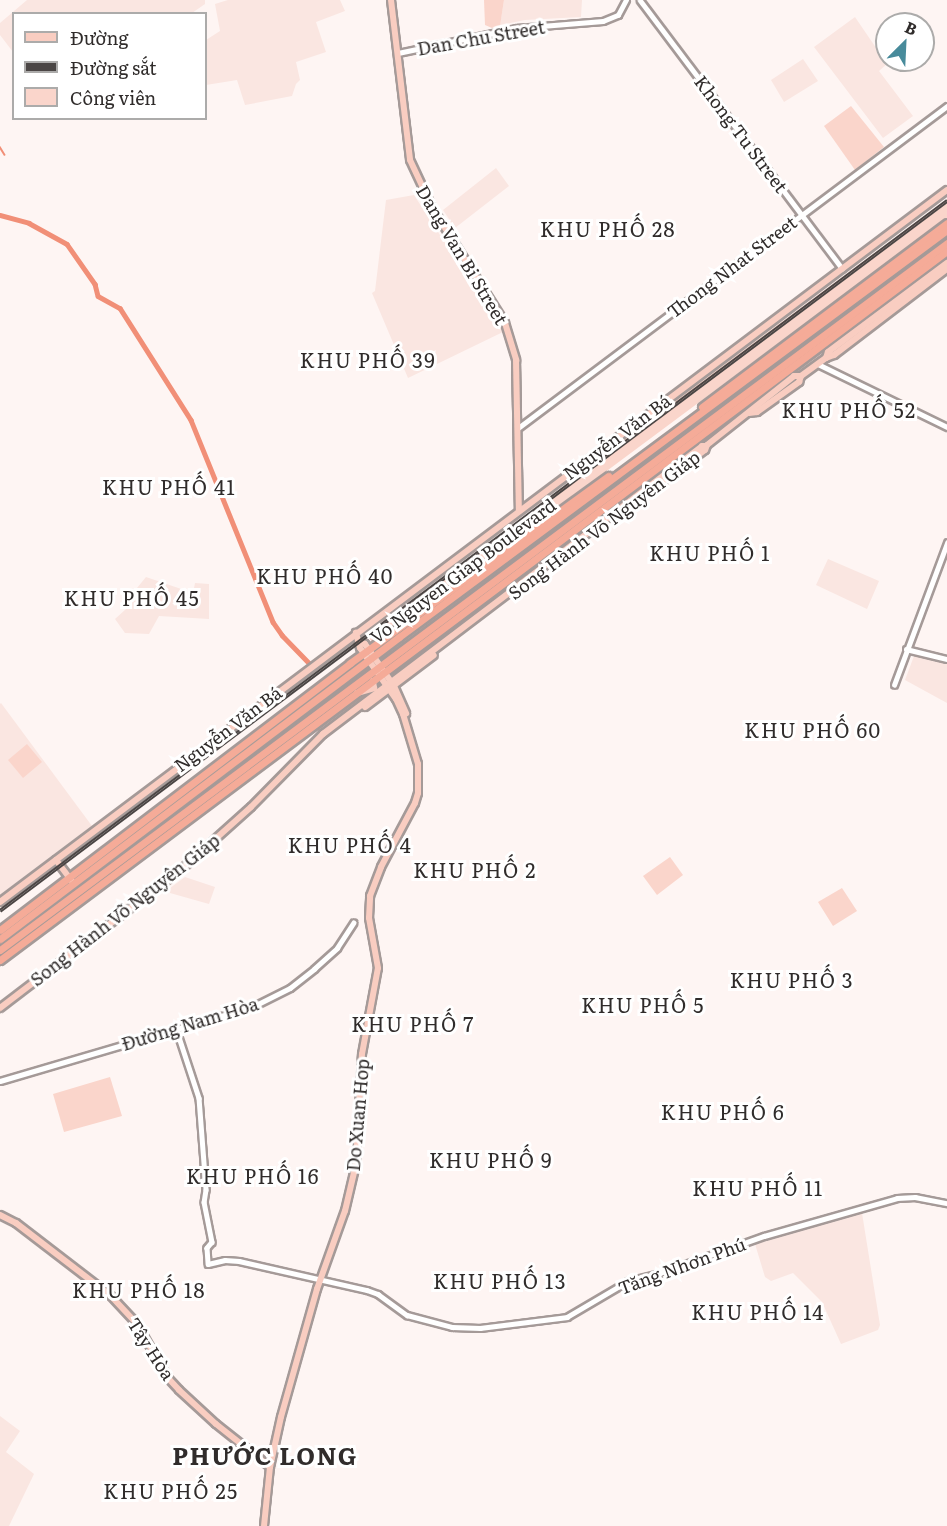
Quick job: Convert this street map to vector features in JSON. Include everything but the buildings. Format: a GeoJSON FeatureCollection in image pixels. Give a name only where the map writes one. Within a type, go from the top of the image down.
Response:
{"type":"FeatureCollection","features":[{"type":"Feature","properties":{"kind":"highway","name":"Vo Nguyen Giap Boulevard"},"geometry":{"type":"LineString","coordinates":[[0,939],[71,881],[369,654],[947,223]]}},
{"type":"Feature","properties":{"kind":"highway","name":"Vo Nguyen Giap Boulevard"},"geometry":{"type":"LineString","coordinates":[[369,654],[712,405],[947,230]]}},
{"type":"Feature","properties":{"kind":"highway","name":"Vo Nguyen Giap Boulevard"},"geometry":{"type":"LineString","coordinates":[[0,960],[357,694],[414,644],[947,243]]}},
{"type":"Feature","properties":{"kind":"highway"},"geometry":{"type":"LineString","coordinates":[[916,247],[925,247]]}},
{"type":"Feature","properties":{"kind":"highway","name":"Vo Nguyen Giap Boulevard"},"geometry":{"type":"LineString","coordinates":[[0,950],[364,681],[410,655],[947,251]]}},
{"type":"Feature","properties":{"kind":"highway"},"geometry":{"type":"LineString","coordinates":[[734,388],[739,377]]}},
{"type":"Feature","properties":{"kind":"highway"},"geometry":{"type":"LineString","coordinates":[[703,406],[712,405]]}},
{"type":"Feature","properties":{"kind":"highway"},"geometry":{"type":"LineString","coordinates":[[410,655],[414,644]]}},
{"type":"Feature","properties":{"kind":"highway"},"geometry":{"type":"LineString","coordinates":[[364,681],[373,681]]}},
{"type":"Feature","properties":{"kind":"highway","name":"Vo Nguyen Giap Boulevard"},"geometry":{"type":"LineString","coordinates":[[0,930],[71,881]]}},
{"type":"Feature","properties":{"kind":"main road","name":"Dang Van Bi Street"},"geometry":{"type":"LineString","coordinates":[[391,0],[410,160],[423,192],[505,323],[516,360],[519,511]]}},
{"type":"Feature","properties":{"kind":"main road","name":"Nguyễn Văn Bá"},"geometry":{"type":"LineString","coordinates":[[0,902],[947,190]]}},
{"type":"Feature","properties":{"kind":"main road","name":"Song Hành Võ Nguyên Giáp"},"geometry":{"type":"LineString","coordinates":[[826,358],[828,352],[947,263]]}},
{"type":"Feature","properties":{"kind":"main road","name":"Song Hành Võ Nguyên Giáp"},"geometry":{"type":"LineString","coordinates":[[0,1008],[183,868],[251,807],[311,744],[352,711],[359,710],[391,686],[702,446],[706,446],[747,415],[757,412],[799,382],[801,376],[826,358],[834,356],[947,269]]}},
{"type":"Feature","properties":{"kind":"main road","name":"Song Hành Võ Nguyên Giáp"},"geometry":{"type":"LineString","coordinates":[[391,686],[497,603]]}},
{"type":"Feature","properties":{"kind":"main road","name":"Do Xuan Hop"},"geometry":{"type":"LineString","coordinates":[[264,1526],[270,1467],[281,1417],[321,1279],[345,1211],[356,1164],[362,1054],[378,968],[369,918],[370,896],[381,867],[417,797],[418,765],[407,714],[356,633]]}},
{"type":"Feature","properties":{"kind":"main road"},"geometry":{"type":"LineString","coordinates":[[56,860],[71,881]]}},
{"type":"Feature","properties":{"kind":"main road","name":"Tây Hòa"},"geometry":{"type":"LineString","coordinates":[[0,1215],[16,1222],[111,1296],[137,1324],[168,1378],[179,1390],[216,1424],[270,1467]]}},
{"type":"Feature","properties":{"kind":"street","name":"Dan Chu Street"},"geometry":{"type":"LineString","coordinates":[[398,53],[530,26],[603,21],[618,15],[626,0]]}},
{"type":"Feature","properties":{"kind":"street","name":"Khong Tu Street"},"geometry":{"type":"LineString","coordinates":[[640,0],[842,268]]}},
{"type":"Feature","properties":{"kind":"street","name":"Thong Nhat Street"},"geometry":{"type":"LineString","coordinates":[[518,428],[947,106]]}},
{"type":"Feature","properties":{"kind":"street"},"geometry":{"type":"LineString","coordinates":[[818,364],[947,427]]}},
{"type":"Feature","properties":{"kind":"street"},"geometry":{"type":"LineString","coordinates":[[894,685],[947,543]]}},
{"type":"Feature","properties":{"kind":"street"},"geometry":{"type":"LineString","coordinates":[[906,649],[947,659]]}},
{"type":"Feature","properties":{"kind":"street","name":"Đường Nam Hòa"},"geometry":{"type":"LineString","coordinates":[[0,1081],[245,1009],[290,988],[337,948],[354,923]]}},
{"type":"Feature","properties":{"kind":"street","name":"Tăng Nhơn Phú"},"geometry":{"type":"LineString","coordinates":[[176,1028],[198,1098],[206,1190],[204,1202],[212,1242],[207,1248],[208,1264],[225,1260],[239,1261],[321,1279],[378,1294],[407,1315],[463,1329],[553,1320],[577,1313],[628,1281],[660,1273],[764,1236],[897,1198],[911,1197],[947,1203]]}},
{"type":"Feature","properties":{"kind":"shaded area"},"geometry":{"type":"Polygon","coordinates":[[[27,0],[205,0],[205,4],[193,12],[13,12],[27,0]]]}},
{"type":"Feature","properties":{"kind":"shaded area"},"geometry":{"type":"Polygon","coordinates":[[[228,0],[340,0],[345,11],[316,22],[326,52],[296,62],[300,80],[292,96],[245,105],[237,80],[207,85],[207,39],[220,31],[215,4],[228,0]]]}},
{"type":"Feature","properties":{"kind":"shaded area"},"geometry":{"type":"Polygon","coordinates":[[[504,0],[582,0],[581,17],[525,20],[500,25],[504,0]]]}},
{"type":"Feature","properties":{"kind":"shaded area"},"geometry":{"type":"Polygon","coordinates":[[[12,13],[12,51],[0,35],[0,23],[12,13]]]}},
{"type":"Feature","properties":{"kind":"shaded area"},"geometry":{"type":"Polygon","coordinates":[[[855,17],[875,46],[875,72],[880,72],[913,116],[883,138],[814,47],[855,17]]]}},
{"type":"Feature","properties":{"kind":"shaded area"},"geometry":{"type":"Polygon","coordinates":[[[803,59],[818,81],[784,102],[771,80],[803,59]]]}},
{"type":"Feature","properties":{"kind":"shaded area"},"geometry":{"type":"Polygon","coordinates":[[[496,168],[509,186],[455,228],[443,210],[496,168]]]}},
{"type":"Feature","properties":{"kind":"shaded area"},"geometry":{"type":"Polygon","coordinates":[[[414,195],[503,332],[408,378],[372,293],[375,291],[386,200],[414,195]]]}},
{"type":"Feature","properties":{"kind":"shaded area"},"geometry":{"type":"Polygon","coordinates":[[[828,559],[879,581],[867,609],[816,585],[828,559]]]}},
{"type":"Feature","properties":{"kind":"shaded area"},"geometry":{"type":"Polygon","coordinates":[[[146,577],[193,593],[195,583],[209,584],[209,619],[159,616],[149,634],[125,633],[115,619],[126,609],[123,605],[146,577]]]}},
{"type":"Feature","properties":{"kind":"shaded area"},"geometry":{"type":"Polygon","coordinates":[[[914,656],[947,664],[947,703],[905,680],[914,656]]]}},
{"type":"Feature","properties":{"kind":"shaded area"},"geometry":{"type":"Polygon","coordinates":[[[0,704],[92,826],[0,895],[0,704]]]}},
{"type":"Feature","properties":{"kind":"shaded area"},"geometry":{"type":"Polygon","coordinates":[[[185,877],[215,887],[209,904],[170,893],[170,888],[185,877]]]}},
{"type":"Feature","properties":{"kind":"shaded area"},"geometry":{"type":"Polygon","coordinates":[[[862,1213],[880,1325],[878,1330],[841,1344],[822,1302],[793,1273],[771,1281],[765,1277],[755,1244],[862,1213]]]}},
{"type":"Feature","properties":{"kind":"shaded area"},"geometry":{"type":"Polygon","coordinates":[[[0,1416],[20,1431],[6,1452],[34,1474],[9,1526],[0,1526],[0,1416]]]}},
{"type":"Feature","properties":{"kind":"green space"},"geometry":{"type":"Polygon","coordinates":[[[484,0],[504,0],[500,26],[492,28],[485,25],[484,0]]]}},
{"type":"Feature","properties":{"kind":"green space"},"geometry":{"type":"Polygon","coordinates":[[[851,106],[884,147],[855,170],[824,126],[851,106]]]}},
{"type":"Feature","properties":{"kind":"green space"},"geometry":{"type":"Polygon","coordinates":[[[947,199],[947,218],[374,644],[368,637],[385,619],[530,514],[620,442],[947,199]]]}},
{"type":"Feature","properties":{"kind":"green space"},"geometry":{"type":"Polygon","coordinates":[[[27,744],[42,762],[23,778],[8,760],[27,744]]]}},
{"type":"Feature","properties":{"kind":"green space"},"geometry":{"type":"Polygon","coordinates":[[[670,857],[683,875],[657,895],[643,876],[670,857]]]}},
{"type":"Feature","properties":{"kind":"green space"},"geometry":{"type":"Polygon","coordinates":[[[842,888],[857,911],[833,926],[818,902],[842,888]]]}},
{"type":"Feature","properties":{"kind":"green space"},"geometry":{"type":"Polygon","coordinates":[[[110,1077],[122,1116],[64,1132],[53,1094],[110,1077]]]}},
{"type":"Feature","properties":{"kind":"waterway"},"geometry":{"type":"LineString","coordinates":[[0,147],[5,155]]}},
{"type":"Feature","properties":{"kind":"waterway"},"geometry":{"type":"LineString","coordinates":[[0,215],[29,223],[67,244],[95,284],[98,296],[120,308],[191,420],[273,622],[282,635],[310,664]]}},
{"type":"Feature","properties":{"kind":"railway"},"geometry":{"type":"LineString","coordinates":[[0,911],[947,201]]}},
{"type":"Feature","properties":{"kind":"district","name":"KHU PHỐ 28"},"geometry":{"type":"Point","coordinates":[608,228]}},
{"type":"Feature","properties":{"kind":"district","name":"KHU PHỐ 39"},"geometry":{"type":"Point","coordinates":[368,359]}},
{"type":"Feature","properties":{"kind":"district","name":"KHU PHỐ 52"},"geometry":{"type":"Point","coordinates":[849,409]}},
{"type":"Feature","properties":{"kind":"district","name":"KHU PHỐ 41"},"geometry":{"type":"Point","coordinates":[169,486]}},
{"type":"Feature","properties":{"kind":"district","name":"KHU PHỐ 1"},"geometry":{"type":"Point","coordinates":[710,552]}},
{"type":"Feature","properties":{"kind":"district","name":"KHU PHỐ 40"},"geometry":{"type":"Point","coordinates":[325,575]}},
{"type":"Feature","properties":{"kind":"district","name":"KHU PHỐ 45"},"geometry":{"type":"Point","coordinates":[132,597]}},
{"type":"Feature","properties":{"kind":"district","name":"KHU PHỐ 60"},"geometry":{"type":"Point","coordinates":[813,729]}},
{"type":"Feature","properties":{"kind":"district","name":"KHU PHỐ 4"},"geometry":{"type":"Point","coordinates":[350,844]}},
{"type":"Feature","properties":{"kind":"district","name":"KHU PHỐ 2"},"geometry":{"type":"Point","coordinates":[475,869]}},
{"type":"Feature","properties":{"kind":"district","name":"KHU PHỐ 3"},"geometry":{"type":"Point","coordinates":[792,979]}},
{"type":"Feature","properties":{"kind":"district","name":"KHU PHỐ 5"},"geometry":{"type":"Point","coordinates":[643,1004]}},
{"type":"Feature","properties":{"kind":"district","name":"KHU PHỐ 7"},"geometry":{"type":"Point","coordinates":[413,1023]}},
{"type":"Feature","properties":{"kind":"district","name":"KHU PHỐ 6"},"geometry":{"type":"Point","coordinates":[723,1111]}},
{"type":"Feature","properties":{"kind":"district","name":"KHU PHỐ 9"},"geometry":{"type":"Point","coordinates":[491,1159]}},
{"type":"Feature","properties":{"kind":"district","name":"KHU PHỐ 16"},"geometry":{"type":"Point","coordinates":[253,1175]}},
{"type":"Feature","properties":{"kind":"district","name":"KHU PHỐ 11"},"geometry":{"type":"Point","coordinates":[758,1187]}},
{"type":"Feature","properties":{"kind":"district","name":"KHU PHỐ 13"},"geometry":{"type":"Point","coordinates":[500,1280]}},
{"type":"Feature","properties":{"kind":"district","name":"KHU PHỐ 18"},"geometry":{"type":"Point","coordinates":[139,1289]}},
{"type":"Feature","properties":{"kind":"district","name":"KHU PHỐ 14"},"geometry":{"type":"Point","coordinates":[758,1311]}},
{"type":"Feature","properties":{"kind":"district","name":"PHƯỚC LONG"},"geometry":{"type":"Point","coordinates":[265,1455]}},
{"type":"Feature","properties":{"kind":"district","name":"KHU PHỐ 25"},"geometry":{"type":"Point","coordinates":[171,1490]}}]}
